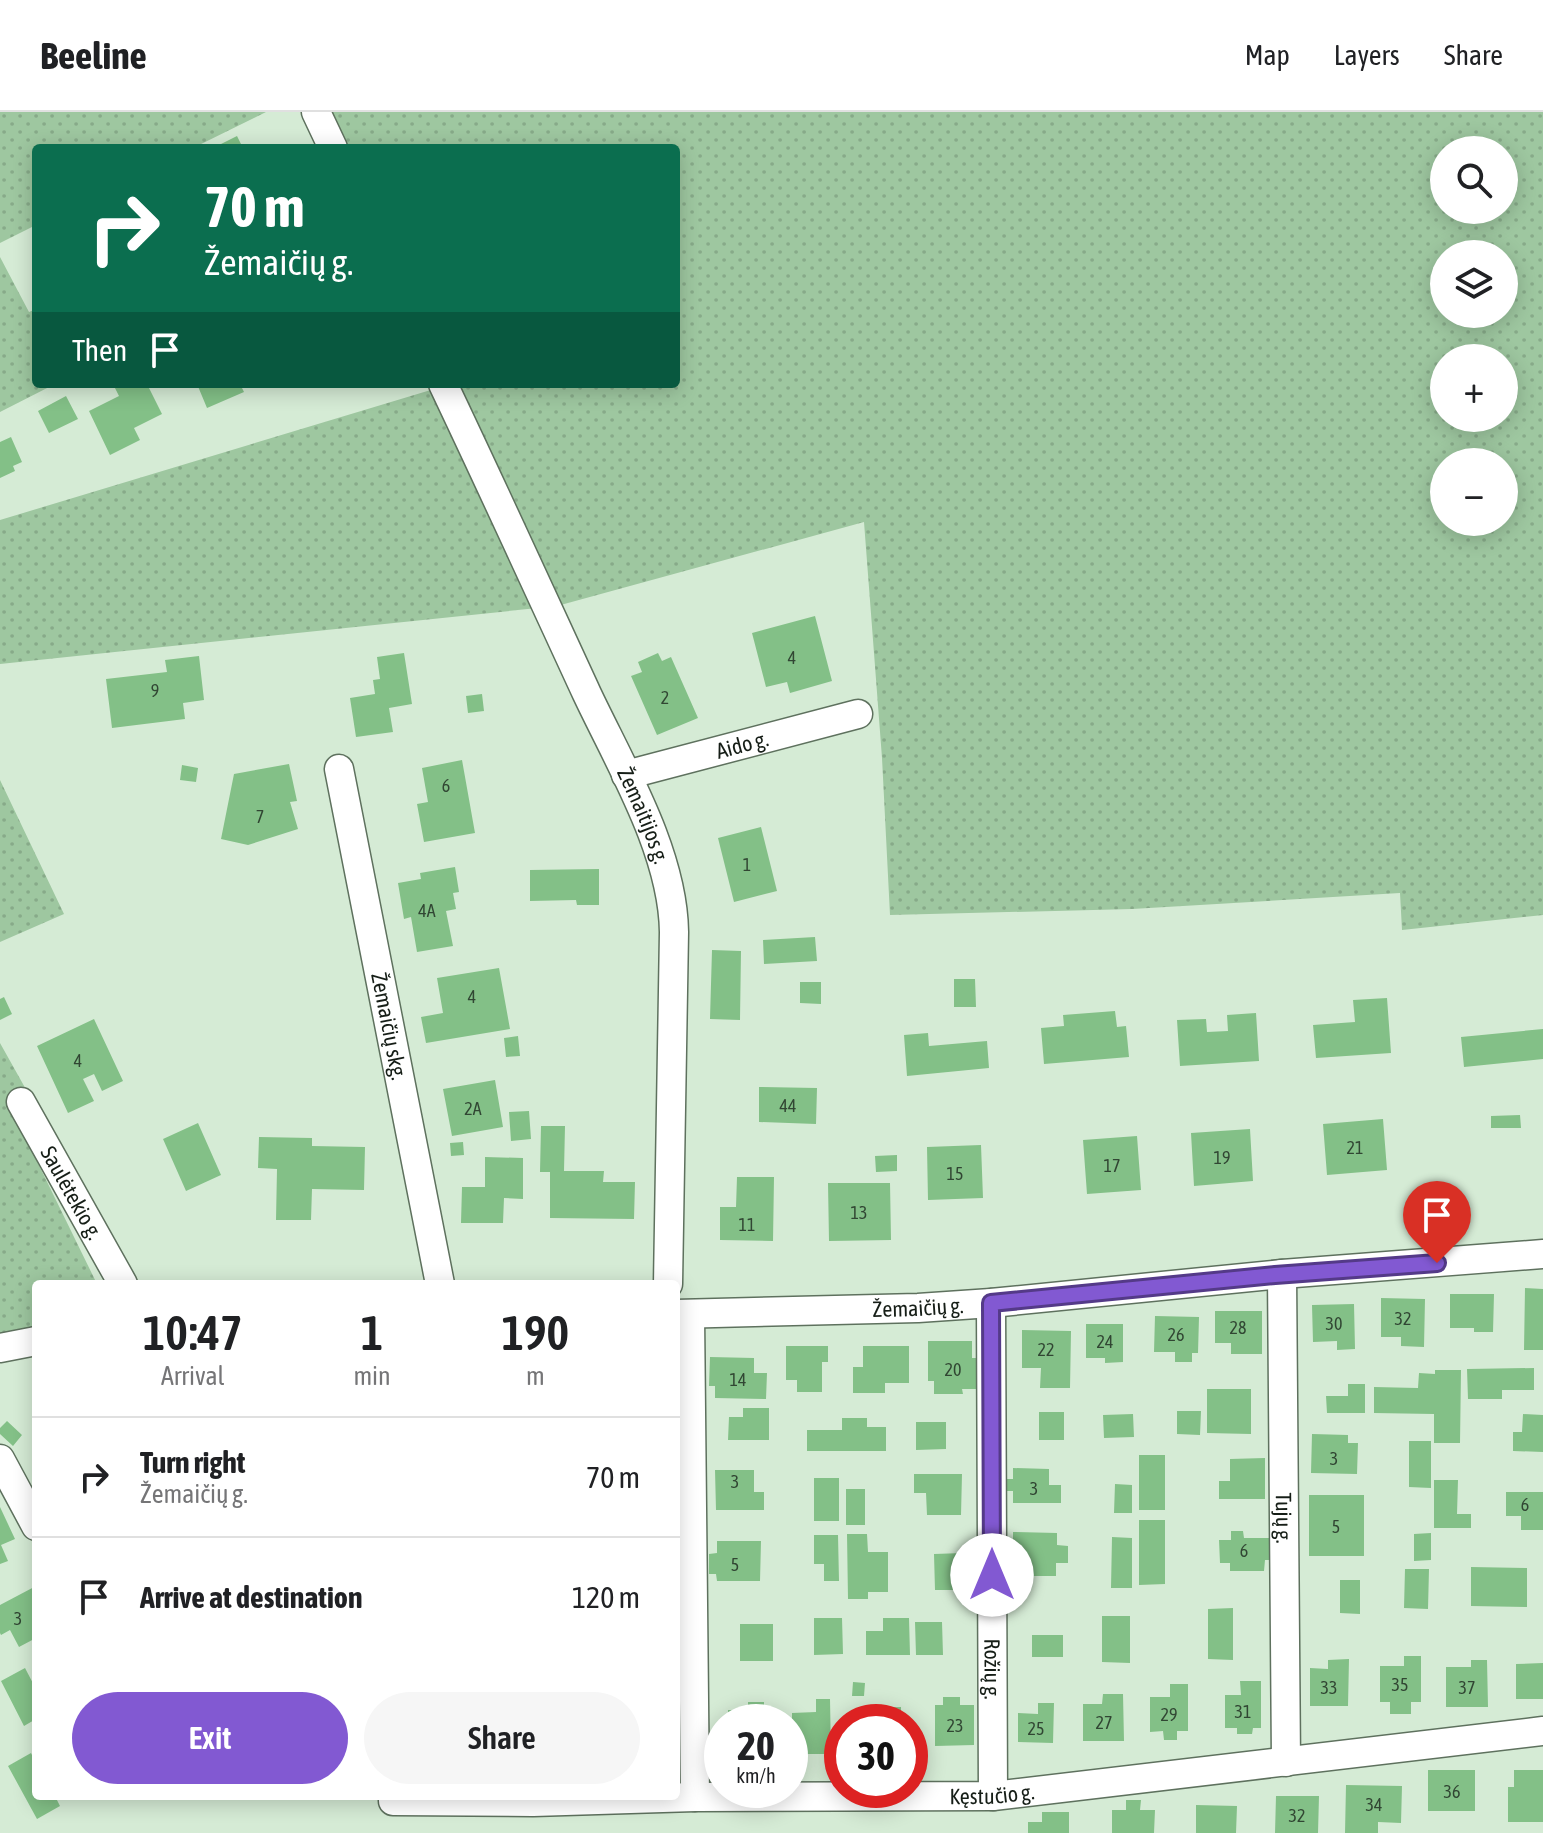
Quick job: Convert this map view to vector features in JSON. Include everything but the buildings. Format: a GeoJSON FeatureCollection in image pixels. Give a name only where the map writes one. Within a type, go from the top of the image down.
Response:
{"type":"FeatureCollection","features":[{"type":"Feature","properties":{"kind":"street"},"geometry":{"type":"LineString","coordinates":[[316,112],[331,144]]}},
{"type":"Feature","properties":{"kind":"street","name":"Žemaitijos g."},"geometry":{"type":"LineString","coordinates":[[445,388],[626,775],[661,857],[674,906],[668,1280]]}},
{"type":"Feature","properties":{"kind":"street","name":"Aido g."},"geometry":{"type":"LineString","coordinates":[[626,775],[858,714]]}},
{"type":"Feature","properties":{"kind":"street","name":"Žemaičių skg."},"geometry":{"type":"LineString","coordinates":[[339,769],[439,1280]]}},
{"type":"Feature","properties":{"kind":"street","name":"Saulėtekio g."},"geometry":{"type":"LineString","coordinates":[[21,1102],[121,1280]]}},
{"type":"Feature","properties":{"kind":"street","name":"Žemaičių g."},"geometry":{"type":"LineString","coordinates":[[683,1315],[991,1303],[1282,1274],[1543,1254]]}},
{"type":"Feature","properties":{"kind":"street","name":"Tujų g."},"geometry":{"type":"LineString","coordinates":[[1282,1274],[1286,1762]]}},
{"type":"Feature","properties":{"kind":"street","name":"Rožių g."},"geometry":{"type":"LineString","coordinates":[[991,1303],[993,1796]]}},
{"type":"Feature","properties":{"kind":"street"},"geometry":{"type":"LineString","coordinates":[[683,1315],[695,1797]]}},
{"type":"Feature","properties":{"kind":"street"},"geometry":{"type":"LineString","coordinates":[[0,1348],[32,1342]]}},
{"type":"Feature","properties":{"kind":"street"},"geometry":{"type":"LineString","coordinates":[[0,1459],[32,1519]]}},
{"type":"Feature","properties":{"kind":"street","name":"Kęstučio g."},"geometry":{"type":"LineString","coordinates":[[680,1797],[993,1796],[1543,1731]]}},
{"type":"Feature","properties":{"kind":"street","name":"Kęstučio g."},"geometry":{"type":"LineString","coordinates":[[393,1800],[598,1800]]}},
{"type":"Feature","properties":{"kind":"green space"},"geometry":{"type":"Polygon","coordinates":[[[0,112],[266,112],[201,144],[32,144],[32,227],[0,243],[0,112]]]}},
{"type":"Feature","properties":{"kind":"green space"},"geometry":{"type":"Polygon","coordinates":[[[304,112],[1543,112],[1543,915],[1402,930],[1400,893],[1132,909],[890,915],[864,522],[557,606],[0,664],[0,520],[437,388],[680,388],[680,144],[319,144],[304,112]]]}},
{"type":"Feature","properties":{"kind":"green space"},"geometry":{"type":"Polygon","coordinates":[[[0,257],[29,312],[32,311],[32,388],[47,388],[0,412],[0,257]]]}},
{"type":"Feature","properties":{"kind":"green space"},"geometry":{"type":"Polygon","coordinates":[[[0,780],[64,914],[0,942],[0,780]]]}},
{"type":"Feature","properties":{"kind":"green space"},"geometry":{"type":"Polygon","coordinates":[[[0,1043],[28,1093],[9,1104],[95,1280],[32,1280],[32,1327],[0,1333],[0,1043]]]}},
{"type":"Feature","properties":{"kind":"route"},"geometry":{"type":"LineString","coordinates":[[992,1575],[991,1303],[1275,1275],[1437,1263]]}}]}
